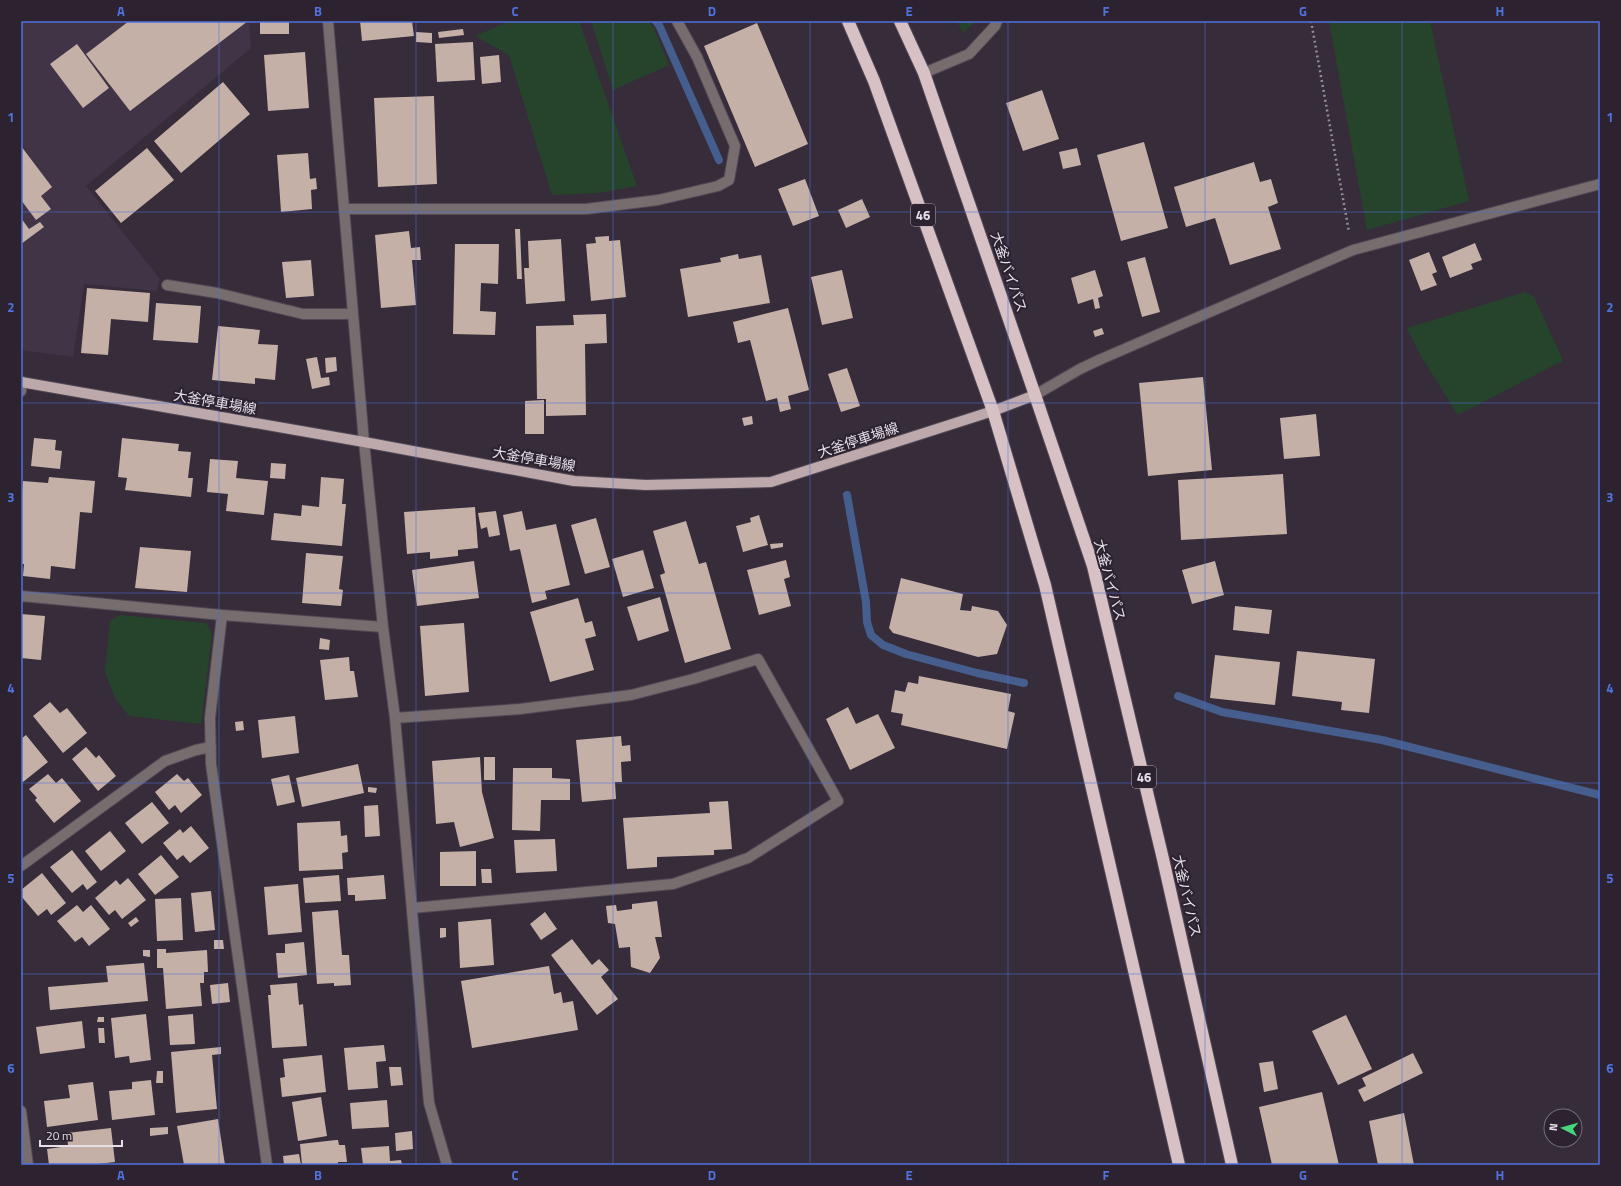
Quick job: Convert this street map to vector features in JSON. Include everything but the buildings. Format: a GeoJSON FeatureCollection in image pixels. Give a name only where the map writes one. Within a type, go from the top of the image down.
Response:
{"type":"FeatureCollection","features":[{"type":"Feature","properties":{"kind":"highway","name":"46"},"geometry":{"type":"LineString","coordinates":[[848,21],[874,81],[994,411],[1045,585],[1179,1165]]}},
{"type":"Feature","properties":{"kind":"highway","name":"大釜バイパス"},"geometry":{"type":"LineString","coordinates":[[900,21],[924,74],[1036,395],[1093,566],[1163,859],[1232,1165]]}},
{"type":"Feature","properties":{"kind":"main road","name":"大釜停車場線"},"geometry":{"type":"LineString","coordinates":[[21,385],[364,442],[574,481],[646,485],[771,482],[994,411],[1036,395]]}},
{"type":"Feature","properties":{"kind":"street"},"geometry":{"type":"LineString","coordinates":[[328,21],[364,442],[383,628],[395,718],[429,1103],[447,1165]]}},
{"type":"Feature","properties":{"kind":"street"},"geometry":{"type":"LineString","coordinates":[[344,209],[586,209],[658,200],[718,186],[729,180],[735,146],[697,57],[677,21]]}},
{"type":"Feature","properties":{"kind":"street"},"geometry":{"type":"LineString","coordinates":[[924,74],[969,54],[995,26],[997,21]]}},
{"type":"Feature","properties":{"kind":"street"},"geometry":{"type":"LineString","coordinates":[[1036,395],[1080,369],[1099,360],[1353,250],[1600,184]]}},
{"type":"Feature","properties":{"kind":"street"},"geometry":{"type":"LineString","coordinates":[[167,285],[217,293],[303,314],[353,314]]}},
{"type":"Feature","properties":{"kind":"street"},"geometry":{"type":"LineString","coordinates":[[21,596],[222,615],[383,628]]}},
{"type":"Feature","properties":{"kind":"street"},"geometry":{"type":"LineString","coordinates":[[222,615],[210,718],[212,764],[267,1165]]}},
{"type":"Feature","properties":{"kind":"street"},"geometry":{"type":"LineString","coordinates":[[395,718],[520,709],[631,695],[693,679],[758,659],[838,802],[748,858],[673,884],[412,908]]}},
{"type":"Feature","properties":{"kind":"street"},"geometry":{"type":"LineString","coordinates":[[21,866],[165,761],[196,750],[211,747]]}},
{"type":"Feature","properties":{"kind":"street"},"geometry":{"type":"LineString","coordinates":[[21,1112],[28,1165]]}},
{"type":"Feature","properties":{"kind":"path"},"geometry":{"type":"LineString","coordinates":[[1311,21],[1353,250]]}},
{"type":"Feature","properties":{"kind":"shaded area"},"geometry":{"type":"Polygon","coordinates":[[[21,21],[249,21],[251,48],[86,186],[160,279],[157,291],[84,284],[73,357],[21,350],[21,21]]]}},
{"type":"Feature","properties":{"kind":"green space"},"geometry":{"type":"Polygon","coordinates":[[[510,21],[579,21],[637,186],[598,193],[552,195],[509,55],[475,36],[510,21]]]}},
{"type":"Feature","properties":{"kind":"green space"},"geometry":{"type":"Polygon","coordinates":[[[591,21],[648,21],[654,28],[669,65],[613,90],[591,21]]]}},
{"type":"Feature","properties":{"kind":"green space"},"geometry":{"type":"Polygon","coordinates":[[[957,21],[976,21],[963,33],[957,21]]]}},
{"type":"Feature","properties":{"kind":"green space"},"geometry":{"type":"Polygon","coordinates":[[[1329,21],[1430,21],[1469,201],[1367,230],[1329,21]]]}},
{"type":"Feature","properties":{"kind":"green space"},"geometry":{"type":"Polygon","coordinates":[[[1525,292],[1534,297],[1562,358],[1562,361],[1458,415],[1422,358],[1407,328],[1525,292]]]}},
{"type":"Feature","properties":{"kind":"green space"},"geometry":{"type":"Polygon","coordinates":[[[120,615],[206,623],[212,634],[201,724],[129,716],[116,700],[105,672],[110,621],[120,615]]]}},
{"type":"Feature","properties":{"kind":"waterway"},"geometry":{"type":"LineString","coordinates":[[656,21],[719,160]]}},
{"type":"Feature","properties":{"kind":"waterway"},"geometry":{"type":"LineString","coordinates":[[847,495],[866,602],[867,622],[871,635],[883,645],[906,654],[977,673],[1024,683]]}},
{"type":"Feature","properties":{"kind":"waterway"},"geometry":{"type":"LineString","coordinates":[[1178,696],[1222,712],[1382,740],[1600,795]]}}]}
